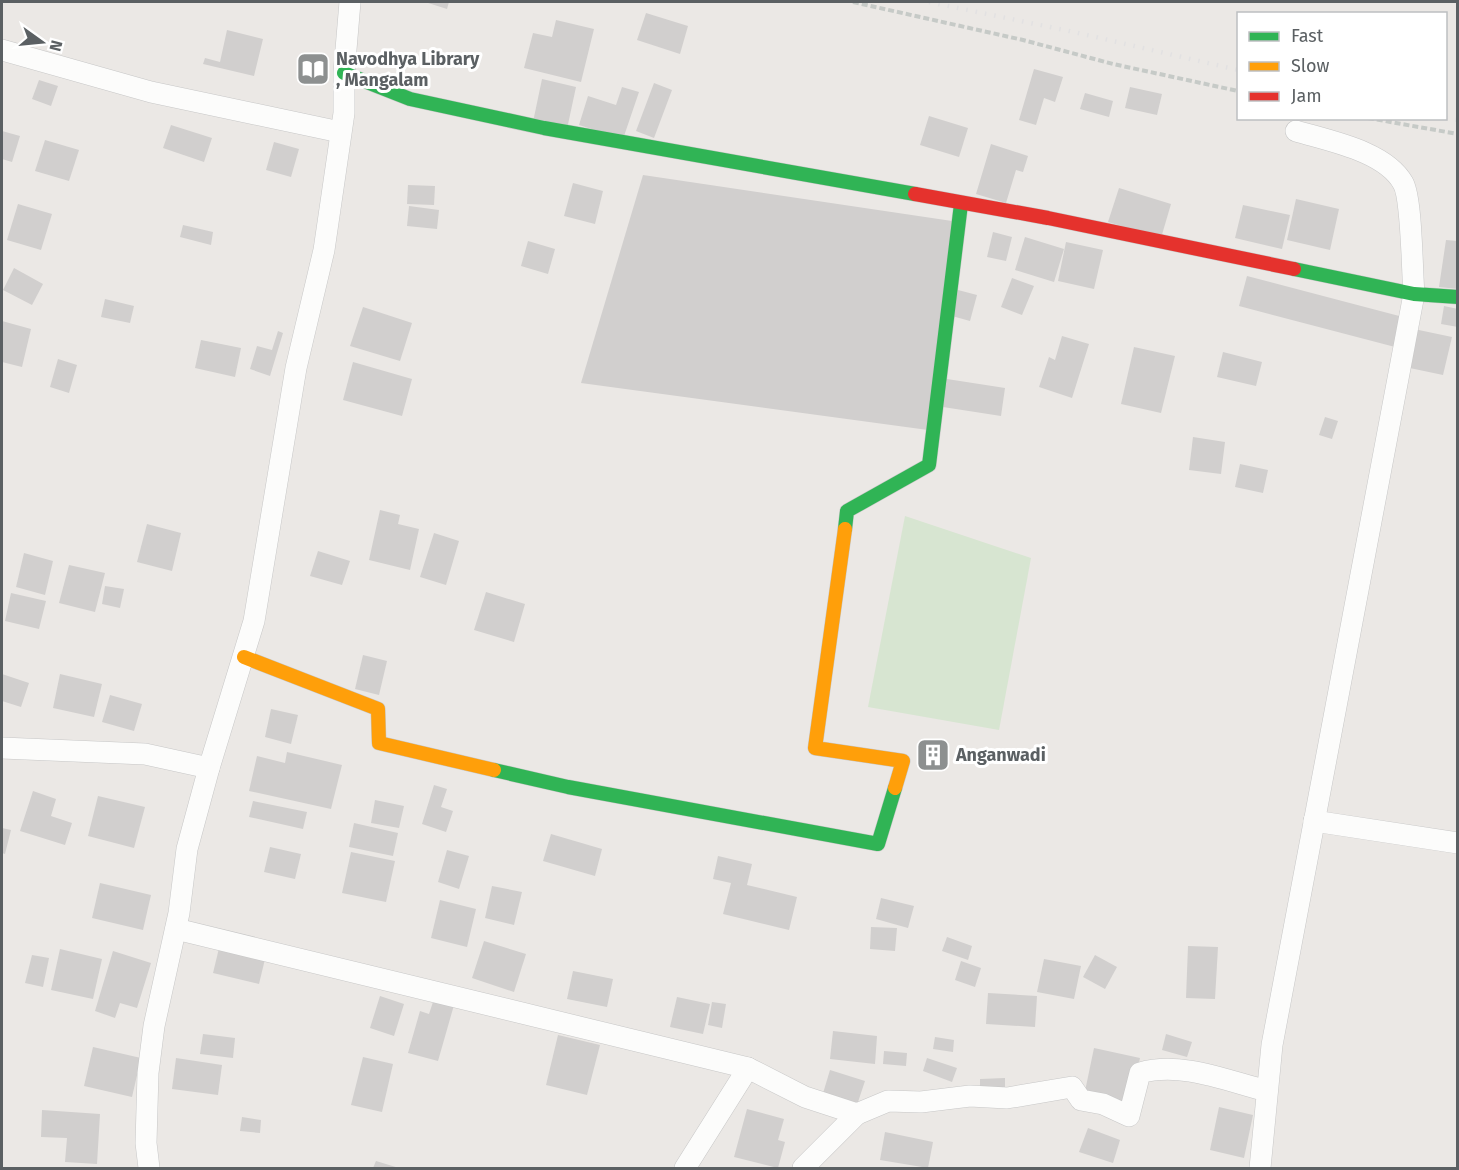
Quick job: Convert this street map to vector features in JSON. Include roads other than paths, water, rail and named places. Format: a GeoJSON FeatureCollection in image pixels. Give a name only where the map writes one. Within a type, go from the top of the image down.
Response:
{"type":"FeatureCollection","features":[{"type":"Feature","properties":{"kind":"street"},"geometry":{"type":"LineString","coordinates":[[149,1168],[146,1143],[148,1073],[154,1026],[176,929],[187,849],[254,621],[297,368],[324,250],[344,113],[344,74],[350,2]]}},
{"type":"Feature","properties":{"kind":"street"},"geometry":{"type":"LineString","coordinates":[[2,50],[151,92],[340,132]]}},
{"type":"Feature","properties":{"kind":"street"},"geometry":{"type":"LineString","coordinates":[[344,74],[428,103],[555,130],[1048,218],[1414,294],[1458,297]]}},
{"type":"Feature","properties":{"kind":"street"},"geometry":{"type":"LineString","coordinates":[[1260,1168],[1272,1045],[1414,294],[1404,184],[1394,172],[1370,154],[1296,131]]}},
{"type":"Feature","properties":{"kind":"street"},"geometry":{"type":"LineString","coordinates":[[244,657],[378,709],[379,743],[568,787],[878,844],[903,761],[815,748],[847,511],[929,465],[961,204]]}},
{"type":"Feature","properties":{"kind":"street"},"geometry":{"type":"LineString","coordinates":[[2,748],[145,754],[209,768]]}},
{"type":"Feature","properties":{"kind":"street"},"geometry":{"type":"LineString","coordinates":[[1314,821],[1458,843]]}},
{"type":"Feature","properties":{"kind":"street"},"geometry":{"type":"LineString","coordinates":[[176,929],[748,1068],[805,1097],[856,1114]]}},
{"type":"Feature","properties":{"kind":"street"},"geometry":{"type":"LineString","coordinates":[[685,1168],[748,1068]]}},
{"type":"Feature","properties":{"kind":"street"},"geometry":{"type":"LineString","coordinates":[[803,1168],[856,1114],[888,1101],[921,1102],[970,1096],[1007,1098],[1072,1087],[1081,1100],[1103,1104],[1129,1116],[1140,1073],[1153,1069],[1196,1072],[1267,1091]]}},
{"type":"Feature","properties":{"kind":"railway"},"geometry":{"type":"LineString","coordinates":[[929,2],[1074,32],[1237,70]]}},
{"type":"Feature","properties":{"kind":"railway"},"geometry":{"type":"LineString","coordinates":[[1447,118],[1458,120]]}},
{"type":"Feature","properties":{"kind":"place","name":"Navodhya Library , Mangalam"},"geometry":{"type":"Point","coordinates":[313,69]}},
{"type":"Feature","properties":{"kind":"place","name":"Anganwadi"},"geometry":{"type":"Point","coordinates":[933,755]}}]}
